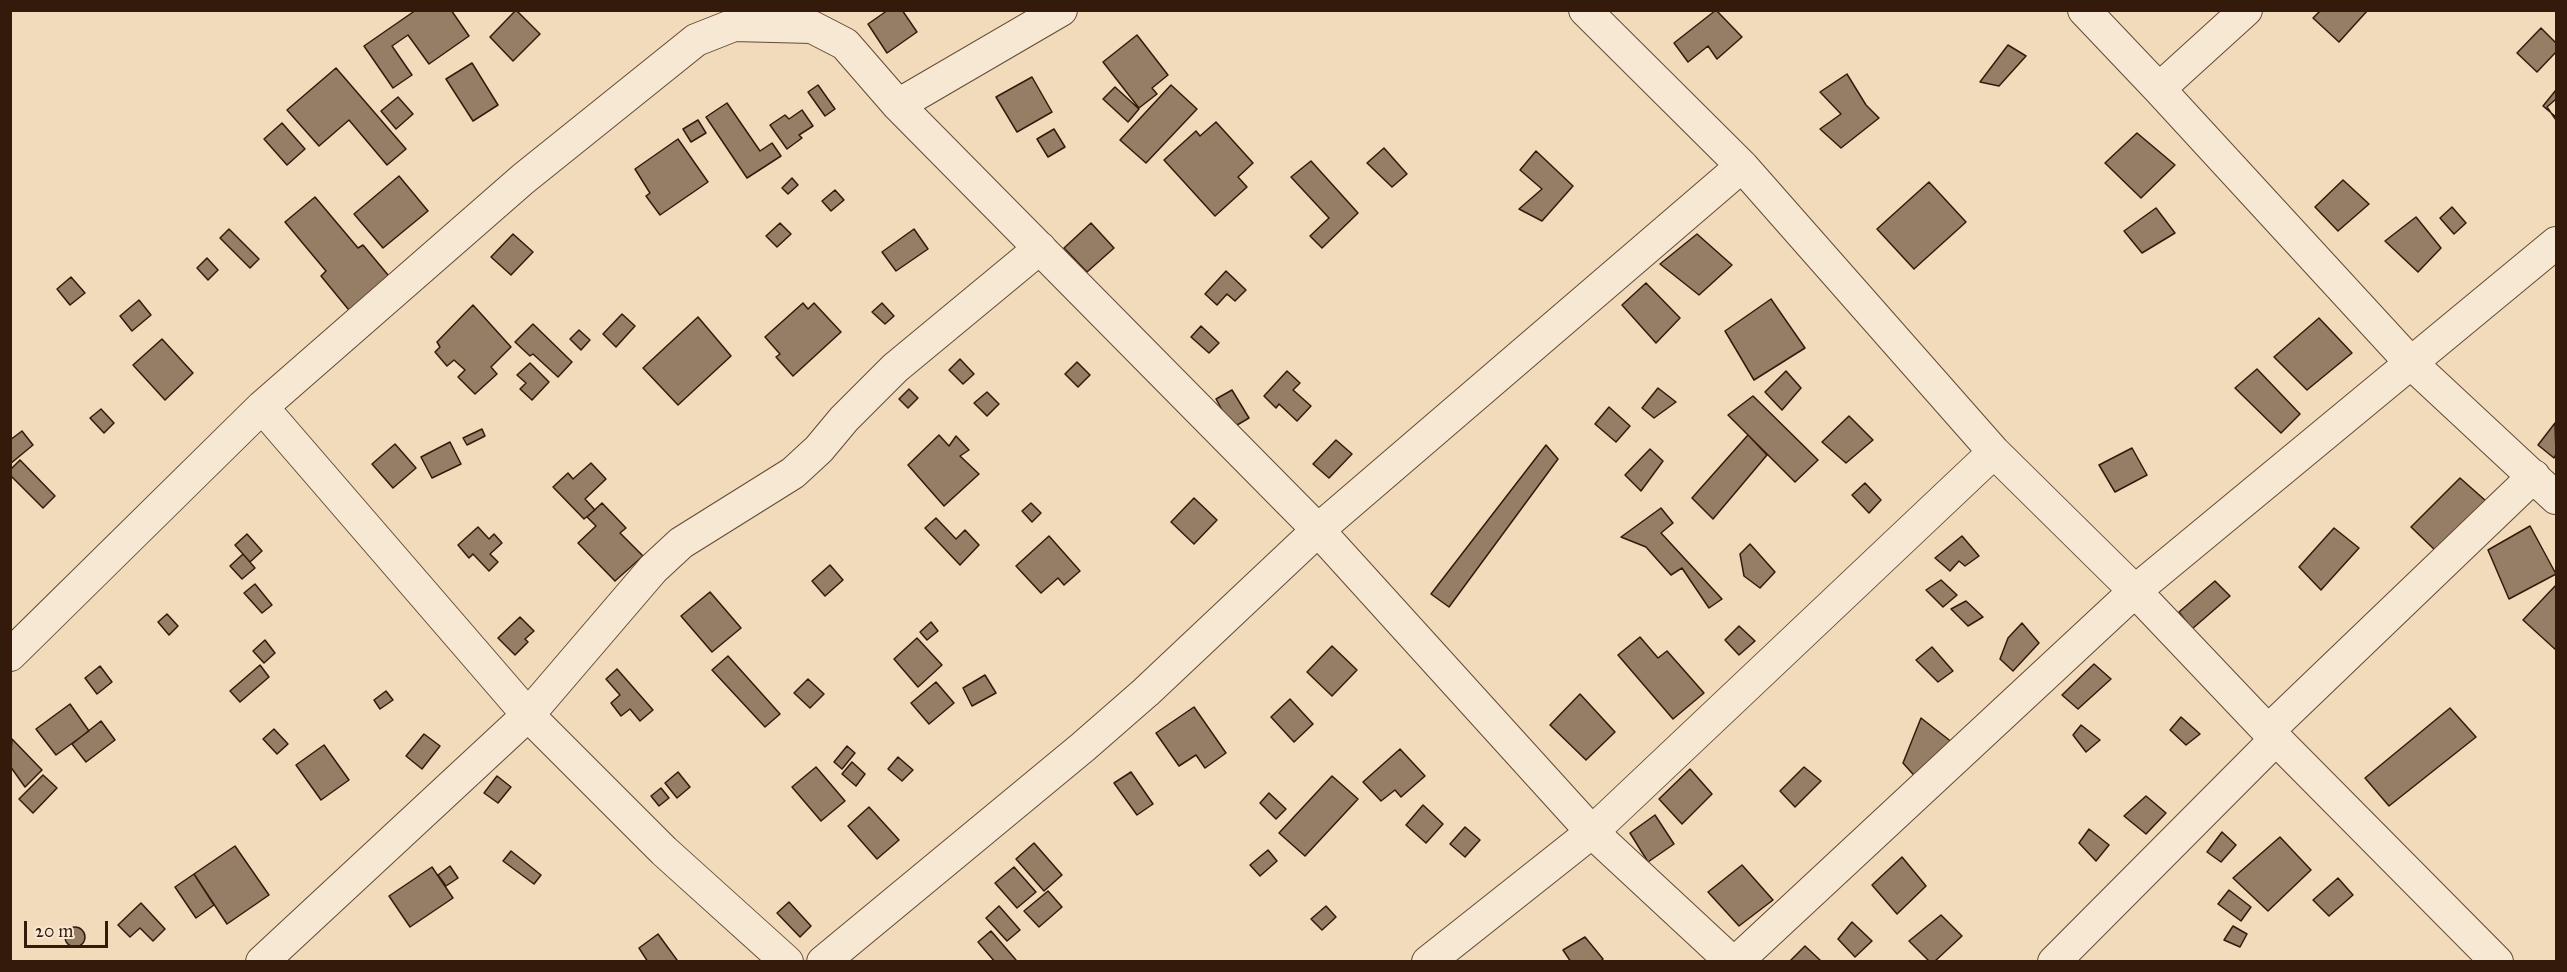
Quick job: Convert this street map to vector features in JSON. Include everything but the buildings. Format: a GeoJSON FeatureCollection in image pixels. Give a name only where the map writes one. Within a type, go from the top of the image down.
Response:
{"type":"FeatureCollection","features":[{"type":"Feature","properties":{"kind":"street"},"geometry":{"type":"LineString","coordinates":[[898,105],[1061,10]]}},
{"type":"Feature","properties":{"kind":"street"},"geometry":{"type":"LineString","coordinates":[[1585,10],[1742,166],[1994,452],[2135,591],[2272,735],[2497,962]]}},
{"type":"Feature","properties":{"kind":"street"},"geometry":{"type":"LineString","coordinates":[[2084,10],[2411,363],[2556,498]]}},
{"type":"Feature","properties":{"kind":"street"},"geometry":{"type":"LineString","coordinates":[[2159,89],[2246,10]]}},
{"type":"Feature","properties":{"kind":"street"},"geometry":{"type":"LineString","coordinates":[[10,655],[262,407],[523,179],[696,40],[734,25],[807,19],[845,44],[898,105],[1318,530],[1592,832],[1734,962],[2135,591],[2556,243]]}},
{"type":"Feature","properties":{"kind":"street"},"geometry":{"type":"LineString","coordinates":[[823,962],[1107,726],[1318,530],[1742,166]]}},
{"type":"Feature","properties":{"kind":"street"},"geometry":{"type":"LineString","coordinates":[[262,962],[528,715],[653,569],[681,543],[793,473],[819,449],[844,419],[895,368],[1040,248]]}},
{"type":"Feature","properties":{"kind":"street"},"geometry":{"type":"LineString","coordinates":[[262,407],[528,715],[664,851],[787,962]]}},
{"type":"Feature","properties":{"kind":"street"},"geometry":{"type":"LineString","coordinates":[[1428,962],[1592,832],[1994,452]]}},
{"type":"Feature","properties":{"kind":"street"},"geometry":{"type":"LineString","coordinates":[[2054,962],[2272,735],[2534,476]]}}]}
